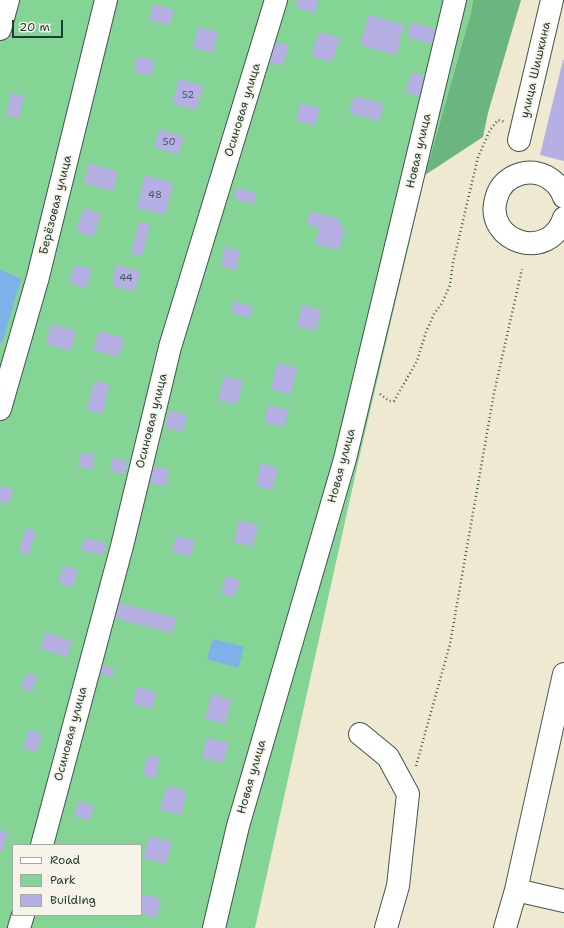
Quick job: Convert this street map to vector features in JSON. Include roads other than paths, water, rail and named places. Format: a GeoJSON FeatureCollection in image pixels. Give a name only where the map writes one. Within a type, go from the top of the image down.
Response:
{"type":"FeatureCollection","features":[{"type":"Feature","properties":{"kind":"street"},"geometry":{"type":"LineString","coordinates":[[0,29],[8,0]]}},
{"type":"Feature","properties":{"kind":"street","name":"Берёзовая улица"},"geometry":{"type":"LineString","coordinates":[[0,409],[38,277],[106,0]]}},
{"type":"Feature","properties":{"kind":"street","name":"Осиновая улица"},"geometry":{"type":"LineString","coordinates":[[42,844],[122,546],[170,347],[276,0]]}},
{"type":"Feature","properties":{"kind":"street","name":"Новая улица"},"geometry":{"type":"LineString","coordinates":[[214,928],[238,826],[345,459],[455,0]]}},
{"type":"Feature","properties":{"kind":"street","name":"улица Шишкина"},"geometry":{"type":"LineString","coordinates":[[521,133],[556,7]]}},
{"type":"Feature","properties":{"kind":"street"},"geometry":{"type":"LineString","coordinates":[[563,224],[549,238],[541,242],[524,243],[509,236],[503,231],[498,224],[494,208],[498,192],[503,185],[509,179],[524,172],[533,172],[548,177],[555,182],[564,197]]}},
{"type":"Feature","properties":{"kind":"street"},"geometry":{"type":"LineString","coordinates":[[505,928],[516,890],[564,674]]}},
{"type":"Feature","properties":{"kind":"street"},"geometry":{"type":"LineString","coordinates":[[360,734],[388,757],[408,794],[398,886],[386,928]]}},
{"type":"Feature","properties":{"kind":"street"},"geometry":{"type":"LineString","coordinates":[[516,890],[564,901]]}},
{"type":"Feature","properties":{"kind":"street"},"geometry":{"type":"LineString","coordinates":[[20,928],[23,916]]}},
{"type":"Feature","properties":{"kind":"water"},"geometry":{"type":"Polygon","coordinates":[[[0,269],[21,279],[2,343],[0,343],[0,269]]]}},
{"type":"Feature","properties":{"kind":"water"},"geometry":{"type":"Polygon","coordinates":[[[213,639],[244,647],[238,668],[207,659],[213,639]]]}}]}
